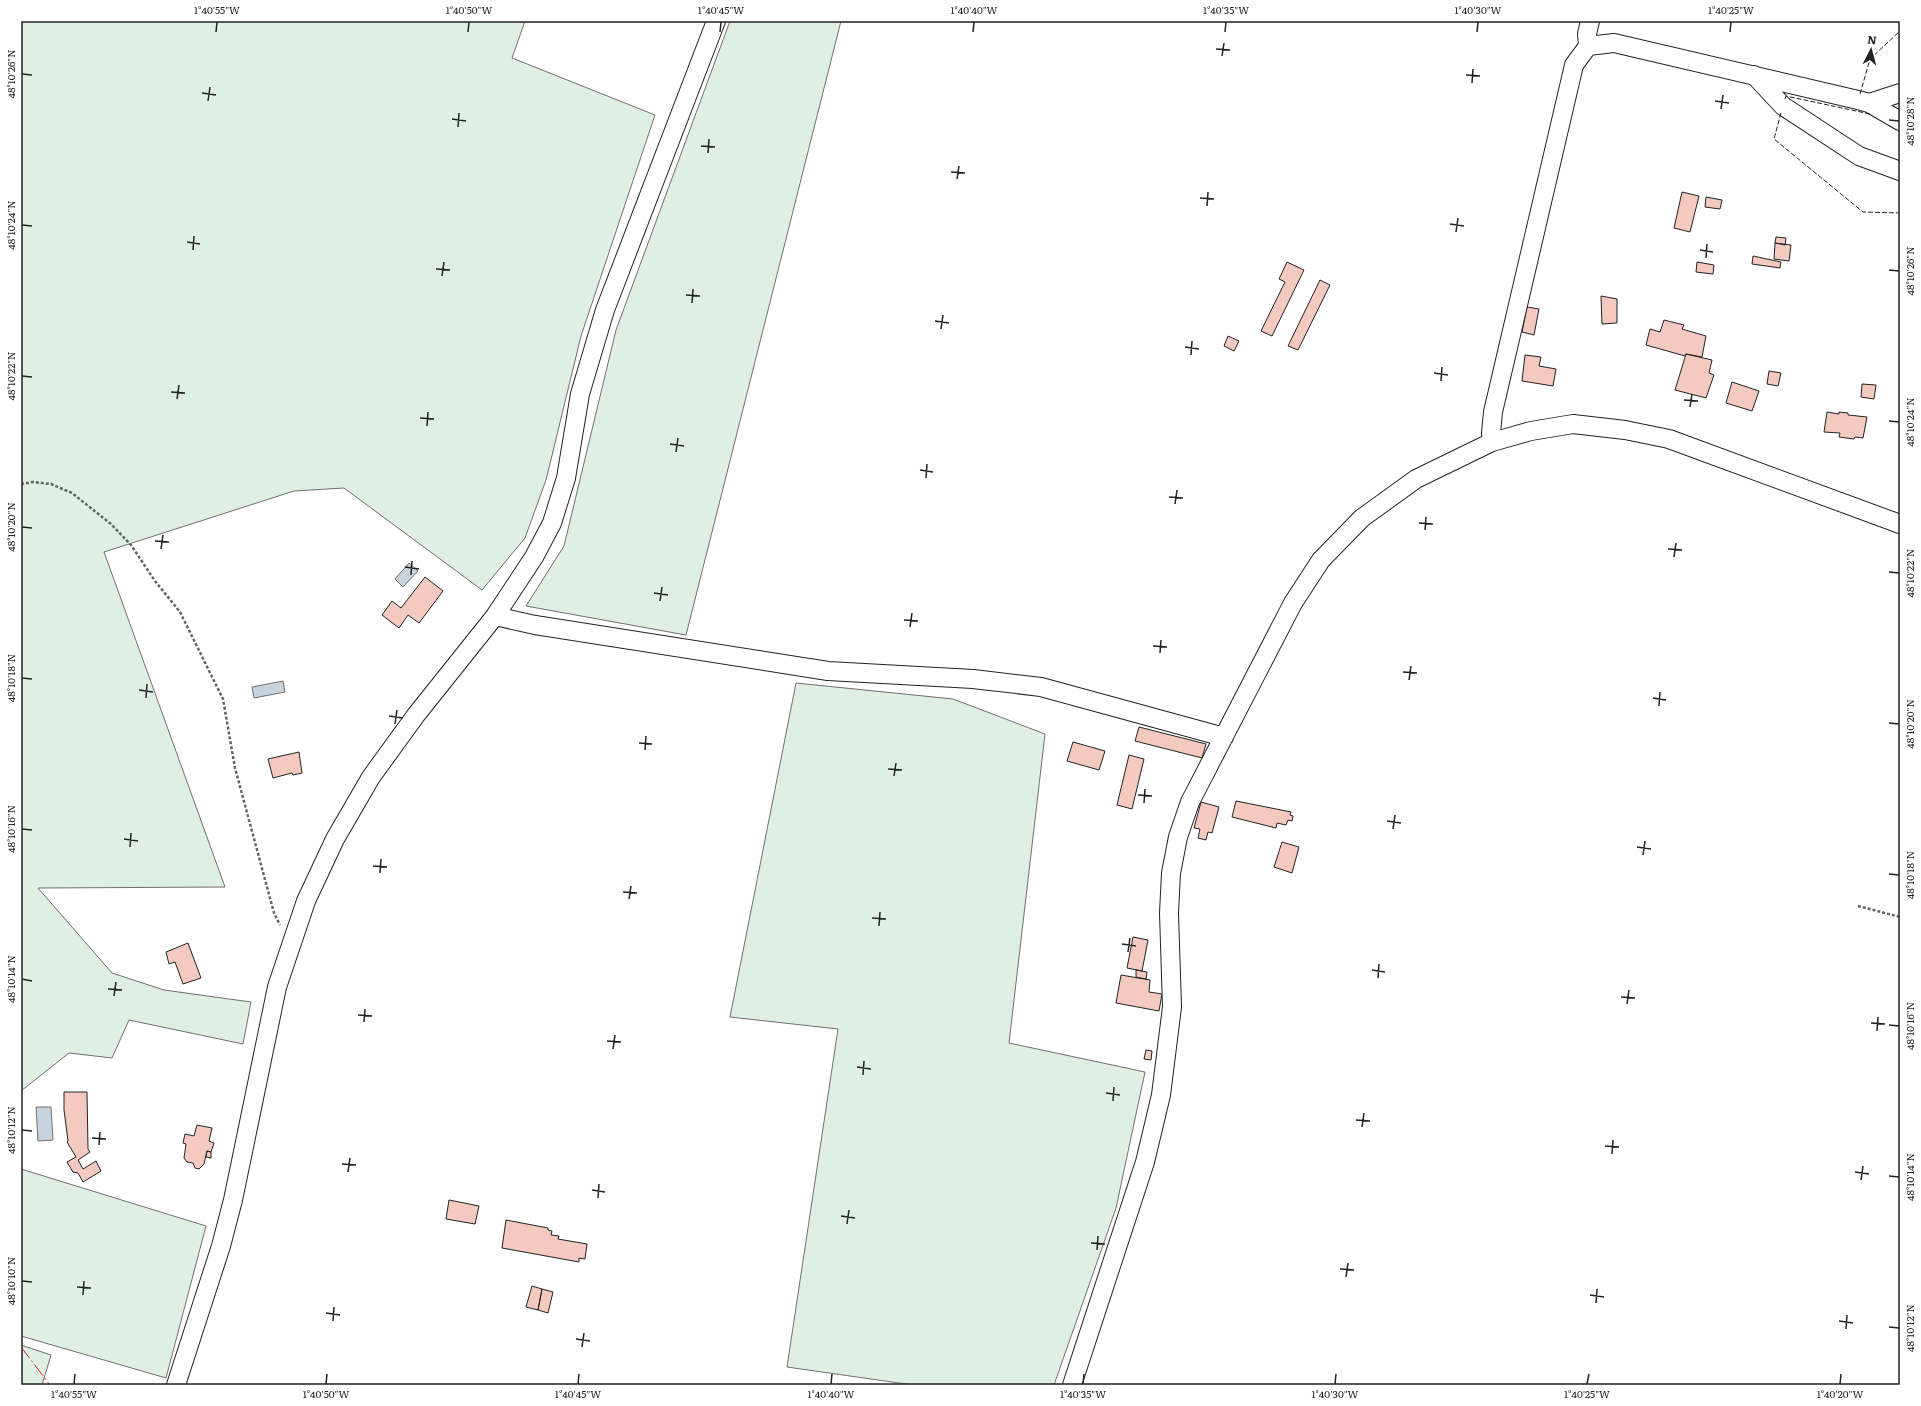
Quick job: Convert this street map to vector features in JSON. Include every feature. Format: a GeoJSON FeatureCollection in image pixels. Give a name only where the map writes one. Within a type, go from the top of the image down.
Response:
{"type":"FeatureCollection","features":[{"type":"Feature","properties":{"kind":"street"},"geometry":{"type":"LineString","coordinates":[[176,1385],[221,1246],[233,1200],[277,987],[290,944],[306,901],[335,839],[371,777],[416,715],[495,616],[534,557],[552,523],[566,478],[580,394],[605,310],[716,21]]}},
{"type":"Feature","properties":{"kind":"street"},"geometry":{"type":"LineString","coordinates":[[1492,442],[1491,433],[1493,412],[1574,65],[1588,46],[1587,34],[1590,21]]}},
{"type":"Feature","properties":{"kind":"street"},"geometry":{"type":"LineString","coordinates":[[1588,46],[1614,43],[1754,75],[1869,103],[1898,120],[1899,94],[1869,103]]}},
{"type":"Feature","properties":{"kind":"street"},"geometry":{"type":"LineString","coordinates":[[1754,75],[1783,106],[1859,156],[1900,171]]}},
{"type":"Feature","properties":{"kind":"street"},"geometry":{"type":"LineString","coordinates":[[1072,1385],[1145,1162],[1161,1095],[1172,1007],[1169,913],[1171,873],[1178,837],[1190,802],[1293,603],[1321,560],[1362,518],[1416,479],[1492,442],[1531,431],[1573,424],[1625,430],[1669,439],[1900,524]]}},
{"type":"Feature","properties":{"kind":"street"},"geometry":{"type":"LineString","coordinates":[[495,616],[542,627],[828,671],[973,680],[1041,688],[1224,737]]}},
{"type":"Feature","properties":{"kind":"path"},"geometry":{"type":"LineString","coordinates":[[21,484],[32,482],[52,484],[72,493],[111,524],[131,545],[155,581],[180,612],[223,699],[235,768],[274,913],[290,944]]}},
{"type":"Feature","properties":{"kind":"path"},"geometry":{"type":"LineString","coordinates":[[1858,906],[1900,917]]}},
{"type":"Feature","properties":{"kind":"green space"},"geometry":{"type":"Polygon","coordinates":[[[21,21],[525,21],[512,58],[655,115],[581,336],[546,480],[525,538],[482,590],[344,488],[294,491],[104,552],[225,887],[38,888],[112,973],[164,990],[251,1002],[243,1044],[129,1020],[112,1058],[69,1053],[21,1091],[21,21]]]}},
{"type":"Feature","properties":{"kind":"green space"},"geometry":{"type":"Polygon","coordinates":[[[730,21],[841,21],[686,635],[526,606],[564,546],[616,330],[730,21]]]}},
{"type":"Feature","properties":{"kind":"green space"},"geometry":{"type":"Polygon","coordinates":[[[796,683],[953,699],[1045,734],[1009,1043],[1145,1072],[1116,1208],[1054,1385],[913,1385],[787,1367],[838,1029],[730,1017],[796,683]]]}},
{"type":"Feature","properties":{"kind":"green space"},"geometry":{"type":"Polygon","coordinates":[[[21,1169],[206,1226],[166,1378],[21,1336],[21,1169]]]}},
{"type":"Feature","properties":{"kind":"green space"},"geometry":{"type":"Polygon","coordinates":[[[21,1345],[51,1355],[42,1385],[21,1385],[21,1345]]]}},
{"type":"Feature","properties":{"kind":"shaded area"},"geometry":{"type":"Polygon","coordinates":[[[409,563],[418,571],[403,587],[395,579],[409,563]]]}},
{"type":"Feature","properties":{"kind":"shaded area"},"geometry":{"type":"Polygon","coordinates":[[[283,681],[285,692],[254,698],[252,687],[283,681]]]}},
{"type":"Feature","properties":{"kind":"shaded area"},"geometry":{"type":"Polygon","coordinates":[[[36,1107],[51,1107],[53,1140],[38,1141],[36,1107]]]}},
{"type":"Feature","properties":{"kind":"building"},"geometry":{"type":"Polygon","coordinates":[[[1682,192],[1699,196],[1690,232],[1674,228],[1682,192]]]}},
{"type":"Feature","properties":{"kind":"building"},"geometry":{"type":"Polygon","coordinates":[[[1706,197],[1722,200],[1720,209],[1705,207],[1706,197]]]}},
{"type":"Feature","properties":{"kind":"building"},"geometry":{"type":"Polygon","coordinates":[[[1776,237],[1786,238],[1785,245],[1775,243],[1776,237]]]}},
{"type":"Feature","properties":{"kind":"building"},"geometry":{"type":"Polygon","coordinates":[[[1775,243],[1791,245],[1789,261],[1774,259],[1775,243]]]}},
{"type":"Feature","properties":{"kind":"building"},"geometry":{"type":"Polygon","coordinates":[[[1753,256],[1781,262],[1780,268],[1752,264],[1753,256]]]}},
{"type":"Feature","properties":{"kind":"building"},"geometry":{"type":"Polygon","coordinates":[[[1287,262],[1304,270],[1272,336],[1261,331],[1285,282],[1279,279],[1287,262]]]}},
{"type":"Feature","properties":{"kind":"building"},"geometry":{"type":"Polygon","coordinates":[[[1697,262],[1714,265],[1713,274],[1696,272],[1697,262]]]}},
{"type":"Feature","properties":{"kind":"building"},"geometry":{"type":"Polygon","coordinates":[[[1320,280],[1330,285],[1298,350],[1288,346],[1320,280]]]}},
{"type":"Feature","properties":{"kind":"building"},"geometry":{"type":"Polygon","coordinates":[[[1601,296],[1617,299],[1617,323],[1602,324],[1601,296]]]}},
{"type":"Feature","properties":{"kind":"building"},"geometry":{"type":"Polygon","coordinates":[[[1527,307],[1539,309],[1534,335],[1522,332],[1527,307]]]}},
{"type":"Feature","properties":{"kind":"building"},"geometry":{"type":"Polygon","coordinates":[[[1664,320],[1684,325],[1682,329],[1706,336],[1702,357],[1686,354],[1685,356],[1646,345],[1650,329],[1660,332],[1664,320]]]}},
{"type":"Feature","properties":{"kind":"building"},"geometry":{"type":"Polygon","coordinates":[[[1228,336],[1239,341],[1234,351],[1224,346],[1228,336]]]}},
{"type":"Feature","properties":{"kind":"building"},"geometry":{"type":"Polygon","coordinates":[[[1686,354],[1712,360],[1709,373],[1714,375],[1706,398],[1675,390],[1686,354]]]}},
{"type":"Feature","properties":{"kind":"building"},"geometry":{"type":"Polygon","coordinates":[[[1525,355],[1541,357],[1539,366],[1556,369],[1553,386],[1522,381],[1525,355]]]}},
{"type":"Feature","properties":{"kind":"building"},"geometry":{"type":"Polygon","coordinates":[[[1769,371],[1781,373],[1778,386],[1767,384],[1769,371]]]}},
{"type":"Feature","properties":{"kind":"building"},"geometry":{"type":"Polygon","coordinates":[[[1732,382],[1759,391],[1752,411],[1726,403],[1732,382]]]}},
{"type":"Feature","properties":{"kind":"building"},"geometry":{"type":"Polygon","coordinates":[[[1862,384],[1876,385],[1874,399],[1861,397],[1862,384]]]}},
{"type":"Feature","properties":{"kind":"building"},"geometry":{"type":"Polygon","coordinates":[[[1827,412],[1839,414],[1839,412],[1848,413],[1848,415],[1867,417],[1863,438],[1855,437],[1854,439],[1839,437],[1840,433],[1824,432],[1827,412]]]}},
{"type":"Feature","properties":{"kind":"building"},"geometry":{"type":"Polygon","coordinates":[[[425,577],[443,591],[419,623],[408,615],[399,628],[382,615],[392,601],[401,608],[425,577]]]}},
{"type":"Feature","properties":{"kind":"building"},"geometry":{"type":"Polygon","coordinates":[[[1139,727],[1206,744],[1202,758],[1135,741],[1139,727]]]}},
{"type":"Feature","properties":{"kind":"building"},"geometry":{"type":"Polygon","coordinates":[[[1073,742],[1105,751],[1099,770],[1067,761],[1073,742]]]}},
{"type":"Feature","properties":{"kind":"building"},"geometry":{"type":"Polygon","coordinates":[[[299,752],[302,773],[293,775],[292,773],[273,778],[268,759],[299,752]]]}},
{"type":"Feature","properties":{"kind":"building"},"geometry":{"type":"Polygon","coordinates":[[[1129,755],[1144,759],[1132,809],[1117,805],[1129,755]]]}},
{"type":"Feature","properties":{"kind":"building"},"geometry":{"type":"Polygon","coordinates":[[[1236,801],[1291,812],[1290,815],[1293,816],[1292,821],[1288,820],[1286,825],[1277,823],[1276,828],[1232,817],[1236,801]]]}},
{"type":"Feature","properties":{"kind":"building"},"geometry":{"type":"Polygon","coordinates":[[[1201,802],[1219,807],[1212,833],[1208,832],[1206,840],[1198,838],[1200,829],[1194,828],[1201,802]]]}},
{"type":"Feature","properties":{"kind":"building"},"geometry":{"type":"Polygon","coordinates":[[[1282,842],[1299,847],[1292,873],[1274,867],[1282,842]]]}},
{"type":"Feature","properties":{"kind":"building"},"geometry":{"type":"Polygon","coordinates":[[[1133,937],[1148,940],[1142,971],[1127,968],[1133,937]]]}},
{"type":"Feature","properties":{"kind":"building"},"geometry":{"type":"Polygon","coordinates":[[[188,943],[201,978],[183,984],[175,962],[169,964],[166,952],[188,943]]]}},
{"type":"Feature","properties":{"kind":"building"},"geometry":{"type":"Polygon","coordinates":[[[1136,970],[1147,972],[1146,979],[1136,977],[1136,970]]]}},
{"type":"Feature","properties":{"kind":"building"},"geometry":{"type":"Polygon","coordinates":[[[1121,975],[1150,980],[1149,992],[1162,994],[1159,1011],[1116,1003],[1121,975]]]}},
{"type":"Feature","properties":{"kind":"building"},"geometry":{"type":"Polygon","coordinates":[[[1146,1050],[1152,1051],[1151,1060],[1144,1059],[1146,1050]]]}},
{"type":"Feature","properties":{"kind":"building"},"geometry":{"type":"Polygon","coordinates":[[[64,1092],[87,1092],[88,1149],[90,1152],[78,1160],[83,1169],[96,1161],[101,1171],[83,1182],[78,1173],[73,1172],[67,1162],[76,1157],[67,1142],[64,1092]]]}},
{"type":"Feature","properties":{"kind":"building"},"geometry":{"type":"Polygon","coordinates":[[[197,1125],[212,1128],[209,1141],[214,1143],[211,1152],[207,1151],[204,1164],[199,1169],[195,1168],[193,1163],[187,1162],[184,1158],[186,1144],[183,1143],[185,1134],[194,1136],[197,1125]]]}},
{"type":"Feature","properties":{"kind":"building"},"geometry":{"type":"Polygon","coordinates":[[[207,1151],[211,1152],[211,1158],[206,1157],[207,1151]]]}},
{"type":"Feature","properties":{"kind":"building"},"geometry":{"type":"Polygon","coordinates":[[[449,1200],[479,1206],[475,1224],[446,1219],[449,1200]]]}},
{"type":"Feature","properties":{"kind":"building"},"geometry":{"type":"Polygon","coordinates":[[[506,1220],[548,1228],[548,1230],[552,1231],[551,1235],[559,1236],[558,1239],[587,1244],[585,1259],[579,1258],[579,1262],[502,1248],[506,1220]]]}},
{"type":"Feature","properties":{"kind":"building"},"geometry":{"type":"Polygon","coordinates":[[[532,1286],[542,1289],[538,1310],[526,1307],[532,1286]]]}},
{"type":"Feature","properties":{"kind":"building"},"geometry":{"type":"Polygon","coordinates":[[[542,1289],[553,1292],[548,1313],[538,1310],[542,1289]]]}},
{"type":"Feature","properties":{"kind":"fence"},"geometry":{"type":"LineString","coordinates":[[1860,94],[1870,59],[1900,31]]}},
{"type":"Feature","properties":{"kind":"fence"},"geometry":{"type":"LineString","coordinates":[[1785,99],[1786,96],[1870,114]]}},
{"type":"Feature","properties":{"kind":"fence"},"geometry":{"type":"LineString","coordinates":[[1781,113],[1774,139],[1863,212],[1900,213]]}},
{"type":"Feature","properties":{"kind":"power"},"geometry":{"type":"LineString","coordinates":[[21,1347],[50,1385]]}}]}
